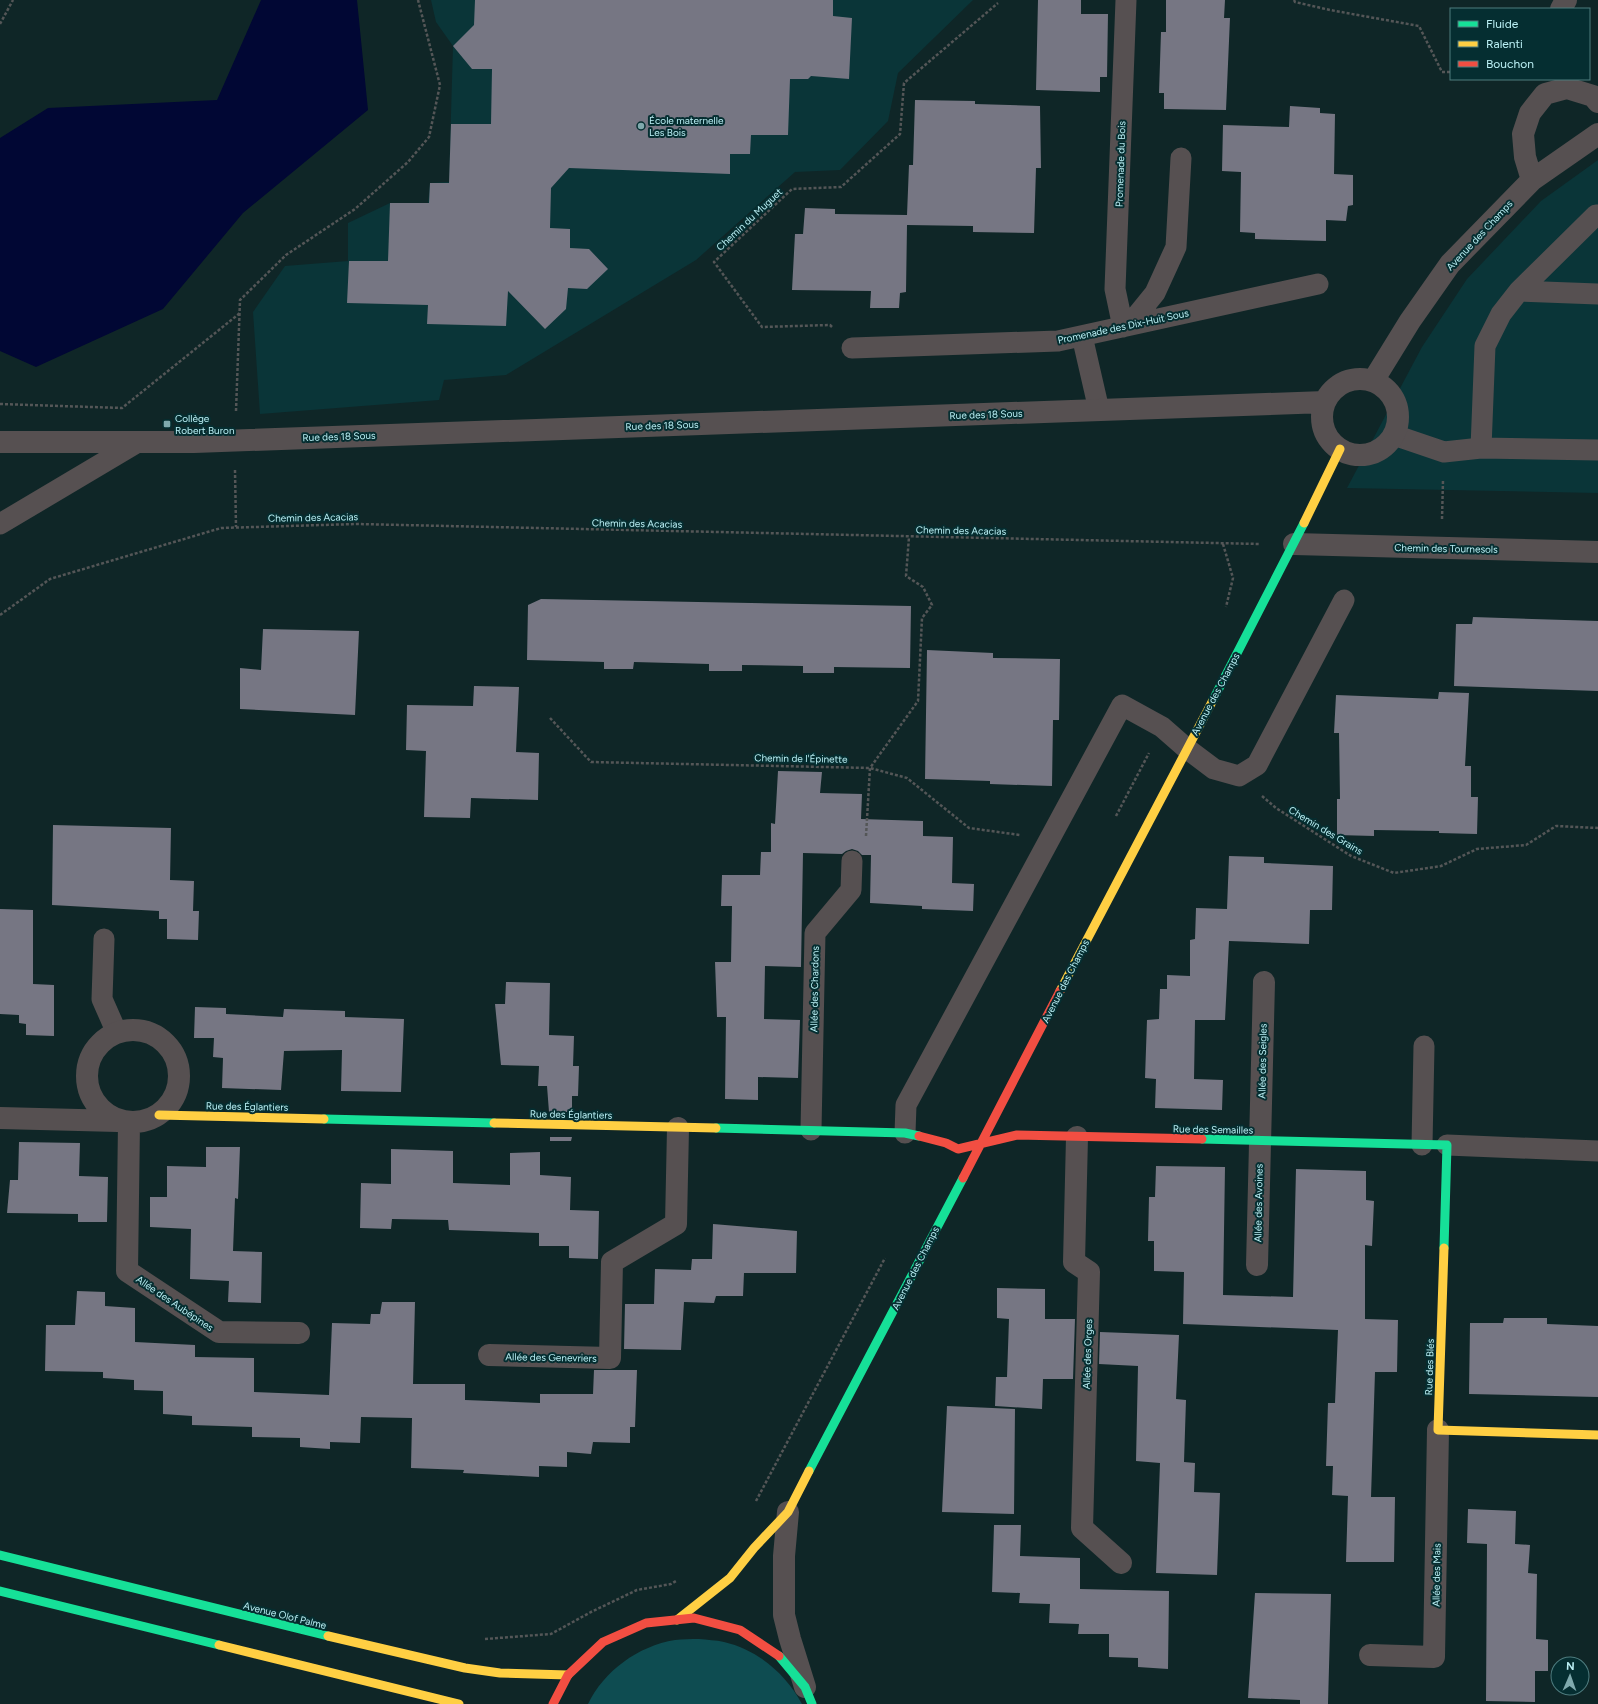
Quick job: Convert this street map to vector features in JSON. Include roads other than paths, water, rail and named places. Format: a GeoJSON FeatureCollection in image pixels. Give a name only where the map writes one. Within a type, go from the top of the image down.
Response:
{"type":"FeatureCollection","features":[{"type":"Feature","properties":{"kind":"street"},"geometry":{"type":"LineString","coordinates":[[1532,180],[1525,157],[1523,134],[1530,112],[1545,94],[1556,85],[1593,96],[1598,102]]}},
{"type":"Feature","properties":{"kind":"street","name":"Avenue des Champs"},"geometry":{"type":"LineString","coordinates":[[1373,381],[1410,320],[1450,264],[1532,180],[1598,134]]}},
{"type":"Feature","properties":{"kind":"street"},"geometry":{"type":"LineString","coordinates":[[1363,379],[1373,381],[1387,389],[1396,403],[1398,419],[1394,435],[1382,448],[1366,455],[1357,455],[1340,449],[1329,439],[1323,425],[1323,409],[1325,402],[1336,387],[1345,382],[1363,379]]}},
{"type":"Feature","properties":{"kind":"street","name":"Rue des 18 Sous"},"geometry":{"type":"LineString","coordinates":[[0,442],[138,442],[441,433],[1325,402]]}},
{"type":"Feature","properties":{"kind":"street","name":"Avenue des Champs"},"geometry":{"type":"LineString","coordinates":[[677,1620],[730,1578],[754,1548],[788,1512],[1186,748],[1294,544],[1340,449]]}},
{"type":"Feature","properties":{"kind":"street","name":"Chemin des Tournesols"},"geometry":{"type":"LineString","coordinates":[[1294,544],[1598,552]]}},
{"type":"Feature","properties":{"kind":"street","name":"Allée des Seigles"},"geometry":{"type":"LineString","coordinates":[[1260,1141],[1264,982]]}},
{"type":"Feature","properties":{"kind":"street"},"geometry":{"type":"LineString","coordinates":[[0,1118],[124,1122],[145,1121],[159,1115],[170,1104],[177,1091],[179,1077],[177,1062],[170,1049],[159,1039],[146,1032],[131,1030],[116,1033],[104,1040],[94,1050],[88,1063],[86,1077],[89,1091],[95,1104],[106,1114],[124,1122]]}},
{"type":"Feature","properties":{"kind":"street","name":"Rue des Églantiers"},"geometry":{"type":"LineString","coordinates":[[159,1115],[905,1133],[946,1143],[958,1149],[979,1144]]}},
{"type":"Feature","properties":{"kind":"street","name":"Allée des Aubépines"},"geometry":{"type":"LineString","coordinates":[[124,1122],[127,1271],[219,1332],[299,1333]]}},
{"type":"Feature","properties":{"kind":"street","name":"Allée des Genevriers"},"geometry":{"type":"LineString","coordinates":[[489,1355],[610,1358],[612,1262],[676,1224],[678,1128]]}},
{"type":"Feature","properties":{"kind":"street","name":"Rue des Semailles"},"geometry":{"type":"LineString","coordinates":[[979,1144],[1017,1135],[1447,1145]]}},
{"type":"Feature","properties":{"kind":"street","name":"Allée des Orges"},"geometry":{"type":"LineString","coordinates":[[1077,1137],[1074,1262],[1089,1272],[1082,1528],[1121,1563]]}},
{"type":"Feature","properties":{"kind":"street","name":"Allée des Avoines"},"geometry":{"type":"LineString","coordinates":[[1257,1265],[1260,1141]]}},
{"type":"Feature","properties":{"kind":"street","name":"Rue des Blés"},"geometry":{"type":"LineString","coordinates":[[1438,1430],[1447,1145]]}},
{"type":"Feature","properties":{"kind":"street"},"geometry":{"type":"LineString","coordinates":[[1438,1430],[1598,1435]]}},
{"type":"Feature","properties":{"kind":"street","name":"Allée des Mais"},"geometry":{"type":"LineString","coordinates":[[1370,1656],[1434,1657],[1438,1430]]}},
{"type":"Feature","properties":{"kind":"street","name":"Avenue des Champs"},"geometry":{"type":"LineString","coordinates":[[788,1512],[784,1556],[784,1615],[808,1696]]}},
{"type":"Feature","properties":{"kind":"street","name":"Avenue Olof Palme"},"geometry":{"type":"LineString","coordinates":[[0,1555],[302,1630],[465,1668],[500,1673],[568,1675]]}},
{"type":"Feature","properties":{"kind":"street"},"geometry":{"type":"LineString","coordinates":[[0,1591],[459,1704]]}},
{"type":"Feature","properties":{"kind":"street"},"geometry":{"type":"LineString","coordinates":[[553,1704],[568,1675],[603,1642],[646,1623],[694,1618],[740,1630],[777,1654],[808,1696]]}},
{"type":"Feature","properties":{"kind":"lane","name":"Promenade du Bois"},"geometry":{"type":"LineString","coordinates":[[1126,0],[1115,289],[1126,326]]}},
{"type":"Feature","properties":{"kind":"lane"},"geometry":{"type":"LineString","coordinates":[[1126,326],[1155,293],[1176,247],[1181,158]]}},
{"type":"Feature","properties":{"kind":"lane"},"geometry":{"type":"LineString","coordinates":[[1481,448],[1485,346],[1501,314],[1519,291],[1596,215],[1598,215]]}},
{"type":"Feature","properties":{"kind":"lane","name":"Promenade des Dix-Huit Sous"},"geometry":{"type":"LineString","coordinates":[[852,348],[1058,341],[1318,284]]}},
{"type":"Feature","properties":{"kind":"lane"},"geometry":{"type":"LineString","coordinates":[[1519,291],[1598,294]]}},
{"type":"Feature","properties":{"kind":"lane"},"geometry":{"type":"LineString","coordinates":[[1082,336],[1100,410]]}},
{"type":"Feature","properties":{"kind":"lane"},"geometry":{"type":"LineString","coordinates":[[1394,435],[1444,452],[1481,448],[1598,450]]}},
{"type":"Feature","properties":{"kind":"lane"},"geometry":{"type":"LineString","coordinates":[[0,524],[40,502],[138,442]]}},
{"type":"Feature","properties":{"kind":"lane"},"geometry":{"type":"LineString","coordinates":[[905,1133],[906,1105],[1122,705],[1162,727],[1186,748],[1214,769],[1239,776],[1257,765],[1344,600]]}},
{"type":"Feature","properties":{"kind":"lane","name":"Allée des Chardons"},"geometry":{"type":"LineString","coordinates":[[811,1130],[815,933],[851,890],[852,860]]}},
{"type":"Feature","properties":{"kind":"lane"},"geometry":{"type":"LineString","coordinates":[[104,939],[102,999],[116,1033]]}},
{"type":"Feature","properties":{"kind":"lane"},"geometry":{"type":"LineString","coordinates":[[1422,1145],[1424,1046]]}},
{"type":"Feature","properties":{"kind":"lane"},"geometry":{"type":"LineString","coordinates":[[1447,1145],[1598,1151]]}},
{"type":"Feature","properties":{"kind":"water"},"geometry":{"type":"Polygon","coordinates":[[[261,0],[357,0],[368,110],[243,213],[163,309],[36,367],[0,351],[0,138],[48,108],[217,100],[261,0]]]}},
{"type":"Feature","properties":{"kind":"place","name":"École maternelle Les Bois"},"geometry":{"type":"Point","coordinates":[641,126]}},
{"type":"Feature","properties":{"kind":"place","name":"Collège Robert Buron"},"geometry":{"type":"Point","coordinates":[167,424]}}]}
